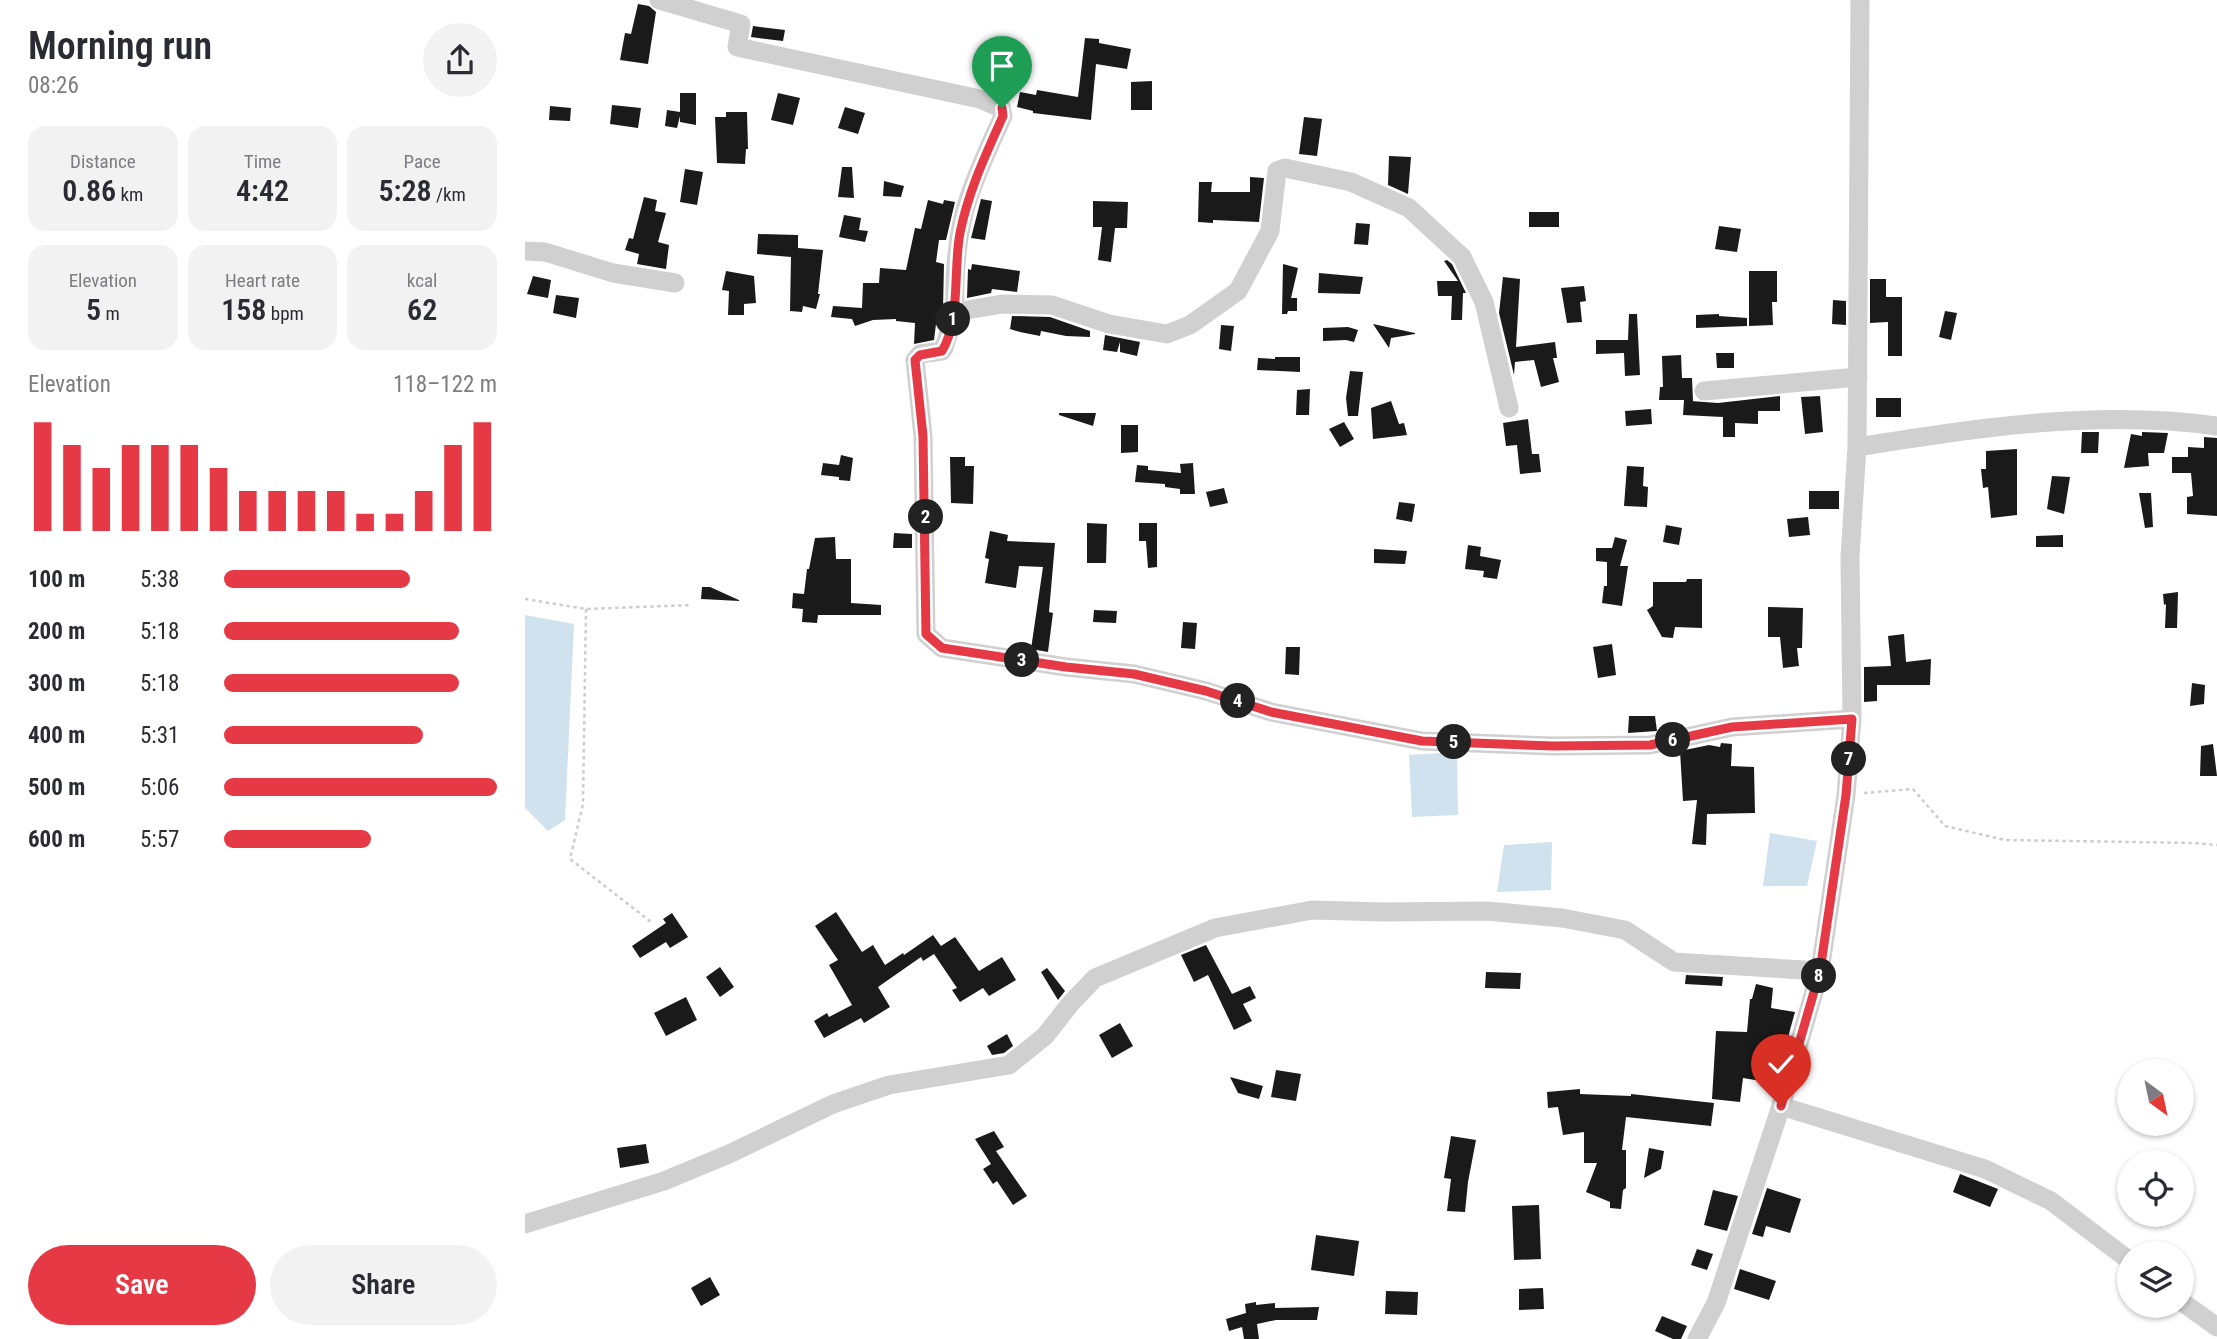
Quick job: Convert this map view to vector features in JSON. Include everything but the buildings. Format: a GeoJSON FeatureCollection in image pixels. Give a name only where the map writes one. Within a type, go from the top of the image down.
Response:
{"type":"FeatureCollection","features":[{"type":"Feature","properties":{"kind":"street"},"geometry":{"type":"LineString","coordinates":[[659,0],[741,24],[737,47],[979,99],[1002,108],[1003,116],[968,199],[959,235],[954,282],[955,312],[944,348],[942,351],[920,355],[915,360],[923,436],[926,634],[942,648],[1066,667],[1134,674],[1206,691],[1271,712],[1422,741],[1553,746],[1650,745],[1732,727],[1852,719]]}},
{"type":"Feature","properties":{"kind":"street"},"geometry":{"type":"LineString","coordinates":[[1697,1339],[1716,1303],[1781,1106],[1820,971],[1846,795],[1852,719],[1850,557],[1857,447],[1860,0]]}},
{"type":"Feature","properties":{"kind":"street"},"geometry":{"type":"LineString","coordinates":[[955,312],[1002,304],[1052,305],[1109,324],[1167,334],[1190,325],[1238,291],[1253,259],[1271,231],[1277,171],[1285,168],[1351,182],[1409,208],[1462,257],[1483,302],[1509,408]]}},
{"type":"Feature","properties":{"kind":"street"},"geometry":{"type":"LineString","coordinates":[[525,251],[545,252],[613,273],[675,283]]}},
{"type":"Feature","properties":{"kind":"street"},"geometry":{"type":"LineString","coordinates":[[1704,391],[1858,377]]}},
{"type":"Feature","properties":{"kind":"street"},"geometry":{"type":"LineString","coordinates":[[1857,447],[1968,429],[2088,419],[2173,420],[2217,426]]}},
{"type":"Feature","properties":{"kind":"street"},"geometry":{"type":"LineString","coordinates":[[525,1224],[664,1181],[729,1154],[833,1104],[867,1092],[889,1085],[1009,1065],[1045,1036],[1095,978],[1215,928],[1312,911],[1486,911],[1562,918],[1625,930],[1674,962],[1820,971]]}},
{"type":"Feature","properties":{"kind":"street"},"geometry":{"type":"LineString","coordinates":[[1781,1106],[1985,1169],[2051,1201],[2117,1251]]}},
{"type":"Feature","properties":{"kind":"street"},"geometry":{"type":"LineString","coordinates":[[2194,1311],[2217,1327]]}},
{"type":"Feature","properties":{"kind":"path"},"geometry":{"type":"LineString","coordinates":[[525,599],[586,609],[692,605]]}},
{"type":"Feature","properties":{"kind":"path"},"geometry":{"type":"LineString","coordinates":[[586,609],[583,804],[570,859],[651,922]]}},
{"type":"Feature","properties":{"kind":"path"},"geometry":{"type":"LineString","coordinates":[[1846,795],[1913,789],[1945,826],[2005,840],[2217,845]]}},
{"type":"Feature","properties":{"kind":"water"},"geometry":{"type":"Polygon","coordinates":[[[525,615],[574,624],[565,820],[548,831],[525,808],[525,615]]]}},
{"type":"Feature","properties":{"kind":"water"},"geometry":{"type":"Polygon","coordinates":[[[1457,752],[1458,815],[1412,817],[1409,755],[1457,752]]]}},
{"type":"Feature","properties":{"kind":"water"},"geometry":{"type":"Polygon","coordinates":[[[1770,833],[1817,841],[1807,886],[1763,886],[1770,833]]]}},
{"type":"Feature","properties":{"kind":"water"},"geometry":{"type":"Polygon","coordinates":[[[1552,842],[1551,890],[1497,892],[1504,845],[1552,842]]]}},
{"type":"Feature","properties":{"kind":"route"},"geometry":{"type":"LineString","coordinates":[[1002,108],[1003,116],[968,199],[959,235],[954,282],[955,312],[944,348],[942,351],[920,355],[915,360],[923,436],[927,554],[926,634],[942,648],[1066,667],[1134,674],[1206,691],[1271,712],[1422,741],[1553,746],[1650,745],[1732,727],[1852,719],[1846,795],[1820,971],[1781,1106]]}}]}
